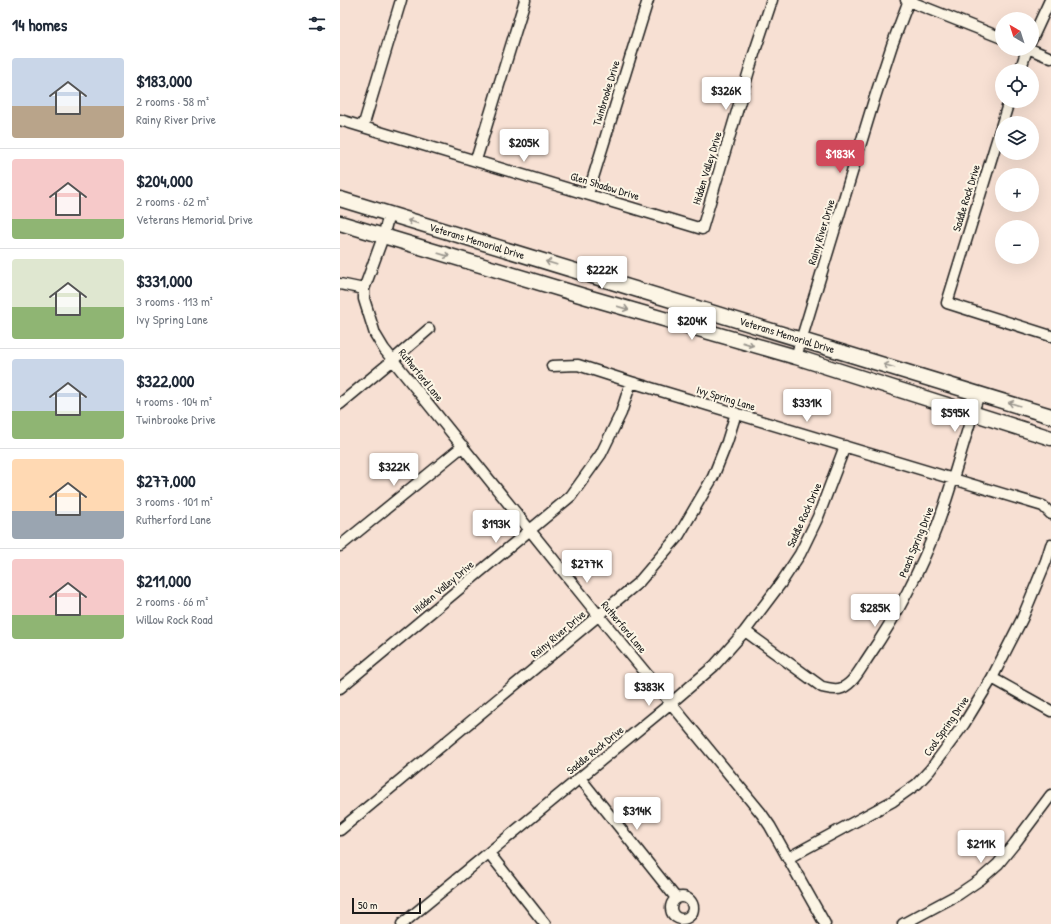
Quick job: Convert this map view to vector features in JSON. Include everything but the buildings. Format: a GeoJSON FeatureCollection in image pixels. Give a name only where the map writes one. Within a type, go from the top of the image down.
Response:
{"type":"FeatureCollection","features":[{"type":"Feature","properties":{"kind":"main road","name":"Veterans Memorial Drive"},"geometry":{"type":"LineString","coordinates":[[340,199],[1051,416]]}},
{"type":"Feature","properties":{"kind":"main road","name":"Veterans Memorial Drive"},"geometry":{"type":"LineString","coordinates":[[340,223],[587,297],[796,357],[1051,438]]}},
{"type":"Feature","properties":{"kind":"main road"},"geometry":{"type":"LineString","coordinates":[[587,297],[593,276]]}},
{"type":"Feature","properties":{"kind":"street"},"geometry":{"type":"LineString","coordinates":[[363,127],[401,0]]}},
{"type":"Feature","properties":{"kind":"street"},"geometry":{"type":"LineString","coordinates":[[476,160],[525,0]]}},
{"type":"Feature","properties":{"kind":"street","name":"Twinbrooke Drive"},"geometry":{"type":"LineString","coordinates":[[588,194],[648,0]]}},
{"type":"Feature","properties":{"kind":"street","name":"Hidden Valley Drive"},"geometry":{"type":"LineString","coordinates":[[702,228],[754,54],[772,0]]}},
{"type":"Feature","properties":{"kind":"street"},"geometry":{"type":"LineString","coordinates":[[908,0],[995,35]]}},
{"type":"Feature","properties":{"kind":"street","name":"Rainy River Drive"},"geometry":{"type":"LineString","coordinates":[[796,357],[874,100],[908,0]]}},
{"type":"Feature","properties":{"kind":"street"},"geometry":{"type":"LineString","coordinates":[[1039,24],[1050,0]]}},
{"type":"Feature","properties":{"kind":"street"},"geometry":{"type":"LineString","coordinates":[[1039,53],[1051,58]]}},
{"type":"Feature","properties":{"kind":"street","name":"Saddle Rock Drive"},"geometry":{"type":"LineString","coordinates":[[1007,108],[947,303],[1051,336]]}},
{"type":"Feature","properties":{"kind":"street","name":"Glen Shadow Drive"},"geometry":{"type":"LineString","coordinates":[[340,120],[702,228]]}},
{"type":"Feature","properties":{"kind":"street","name":"Rutherford Lane"},"geometry":{"type":"LineString","coordinates":[[389,214],[383,237],[364,289],[364,300],[375,334],[384,349],[598,616],[761,813],[770,826],[825,924]]}},
{"type":"Feature","properties":{"kind":"street"},"geometry":{"type":"LineString","coordinates":[[340,284],[364,289]]}},
{"type":"Feature","properties":{"kind":"street"},"geometry":{"type":"LineString","coordinates":[[340,404],[394,360],[429,328]]}},
{"type":"Feature","properties":{"kind":"street","name":"Ivy Spring Lane"},"geometry":{"type":"LineString","coordinates":[[552,366],[578,365],[1043,506],[1051,514]]}},
{"type":"Feature","properties":{"kind":"street","name":"Hidden Valley Drive"},"geometry":{"type":"LineString","coordinates":[[340,688],[571,496],[601,454],[621,413],[631,382]]}},
{"type":"Feature","properties":{"kind":"street","name":"Peach Spring Drive"},"geometry":{"type":"LineString","coordinates":[[745,631],[822,687],[833,690],[842,688],[852,680],[883,636],[914,579],[939,521],[978,394]]}},
{"type":"Feature","properties":{"kind":"street","name":"Rainy River Drive"},"geometry":{"type":"LineString","coordinates":[[340,830],[639,582],[679,535],[713,477],[727,442],[736,413]]}},
{"type":"Feature","properties":{"kind":"street"},"geometry":{"type":"LineString","coordinates":[[340,546],[463,446]]}},
{"type":"Feature","properties":{"kind":"street","name":"Saddle Rock Drive"},"geometry":{"type":"LineString","coordinates":[[402,924],[714,666],[745,631],[781,583],[800,554],[818,517],[845,446]]}},
{"type":"Feature","properties":{"kind":"street","name":"Cool Spring Drive"},"geometry":{"type":"LineString","coordinates":[[788,858],[893,801],[917,784],[930,770],[964,724],[992,678],[1022,619],[1051,545]]}},
{"type":"Feature","properties":{"kind":"street"},"geometry":{"type":"LineString","coordinates":[[992,678],[1051,711]]}},
{"type":"Feature","properties":{"kind":"street"},"geometry":{"type":"LineString","coordinates":[[580,778],[676,898]]}},
{"type":"Feature","properties":{"kind":"street"},"geometry":{"type":"LineString","coordinates":[[903,924],[958,894],[981,879],[998,864],[1051,795]]}},
{"type":"Feature","properties":{"kind":"street"},"geometry":{"type":"LineString","coordinates":[[489,853],[545,924]]}}]}
